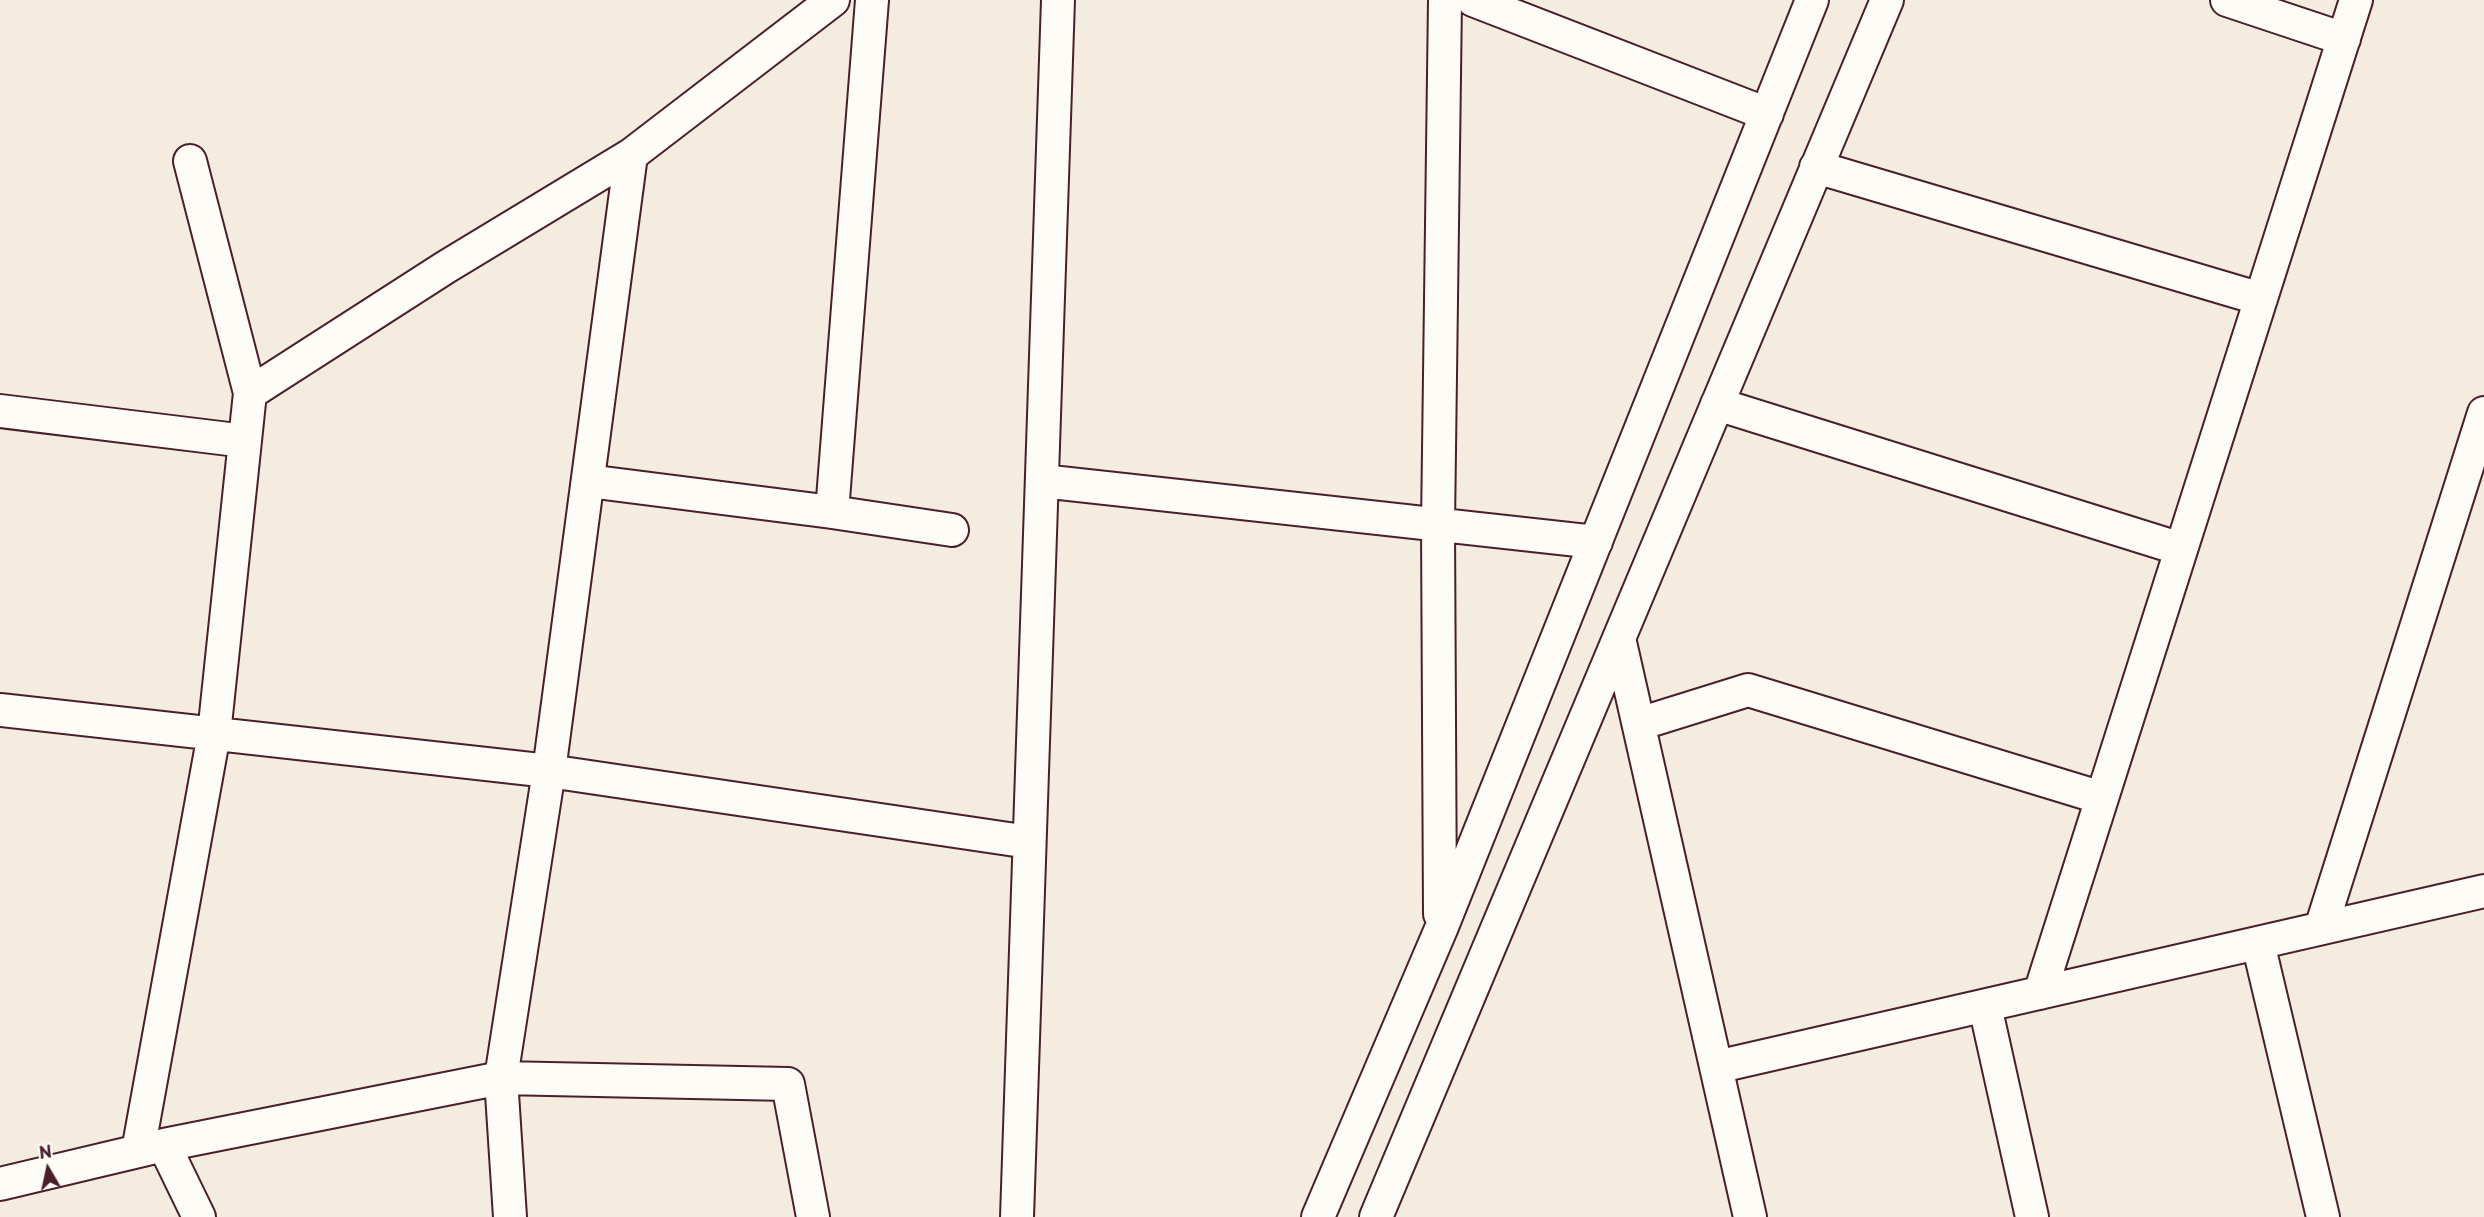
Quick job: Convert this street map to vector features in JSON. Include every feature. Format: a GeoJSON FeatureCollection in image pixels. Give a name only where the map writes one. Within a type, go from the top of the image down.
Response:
{"type":"FeatureCollection","features":[{"type":"Feature","properties":{"kind":"street"},"geometry":{"type":"LineString","coordinates":[[250,393],[446,267],[631,155],[833,0]]}},
{"type":"Feature","properties":{"kind":"street"},"geometry":{"type":"LineString","coordinates":[[832,512],[872,0]]}},
{"type":"Feature","properties":{"kind":"street"},"geometry":{"type":"LineString","coordinates":[[1017,1217],[1058,0]]}},
{"type":"Feature","properties":{"kind":"street"},"geometry":{"type":"LineString","coordinates":[[1441,929],[1438,525],[1445,0]]}},
{"type":"Feature","properties":{"kind":"street"},"geometry":{"type":"LineString","coordinates":[[1473,0],[1767,114]]}},
{"type":"Feature","properties":{"kind":"street"},"geometry":{"type":"LineString","coordinates":[[1318,1217],[1441,929],[1812,0]]}},
{"type":"Feature","properties":{"kind":"street"},"geometry":{"type":"LineString","coordinates":[[1376,1217],[1887,0]]}},
{"type":"Feature","properties":{"kind":"street"},"geometry":{"type":"LineString","coordinates":[[2227,0],[2344,39]]}},
{"type":"Feature","properties":{"kind":"street"},"geometry":{"type":"LineString","coordinates":[[2040,993],[2356,0]]}},
{"type":"Feature","properties":{"kind":"street"},"geometry":{"type":"LineString","coordinates":[[510,1217],[501,1078],[549,771],[631,155]]}},
{"type":"Feature","properties":{"kind":"street"},"geometry":{"type":"LineString","coordinates":[[190,161],[250,393],[214,734],[151,1148],[199,1217]]}},
{"type":"Feature","properties":{"kind":"street"},"geometry":{"type":"LineString","coordinates":[[1816,167],[2261,299]]}},
{"type":"Feature","properties":{"kind":"street"},"geometry":{"type":"LineString","coordinates":[[1717,404],[2181,549]]}},
{"type":"Feature","properties":{"kind":"street"},"geometry":{"type":"LineString","coordinates":[[0,411],[245,441]]}},
{"type":"Feature","properties":{"kind":"street"},"geometry":{"type":"LineString","coordinates":[[2321,928],[2473,484],[2484,413]]}},
{"type":"Feature","properties":{"kind":"street"},"geometry":{"type":"LineString","coordinates":[[588,481],[832,512],[952,530]]}},
{"type":"Feature","properties":{"kind":"street"},"geometry":{"type":"LineString","coordinates":[[1042,481],[1596,542]]}},
{"type":"Feature","properties":{"kind":"street"},"geometry":{"type":"LineString","coordinates":[[1619,638],[1750,1217]]}},
{"type":"Feature","properties":{"kind":"street"},"geometry":{"type":"LineString","coordinates":[[1639,724],[1748,690],[2102,798]]}},
{"type":"Feature","properties":{"kind":"street"},"geometry":{"type":"LineString","coordinates":[[0,711],[549,771],[1029,842]]}},
{"type":"Feature","properties":{"kind":"street"},"geometry":{"type":"LineString","coordinates":[[1716,1067],[2484,891]]}},
{"type":"Feature","properties":{"kind":"street"},"geometry":{"type":"LineString","coordinates":[[2258,943],[2323,1217]]}},
{"type":"Feature","properties":{"kind":"street"},"geometry":{"type":"LineString","coordinates":[[1985,1006],[2032,1217]]}},
{"type":"Feature","properties":{"kind":"street"},"geometry":{"type":"LineString","coordinates":[[0,1184],[151,1148],[501,1078],[788,1084],[813,1217]]}}]}
